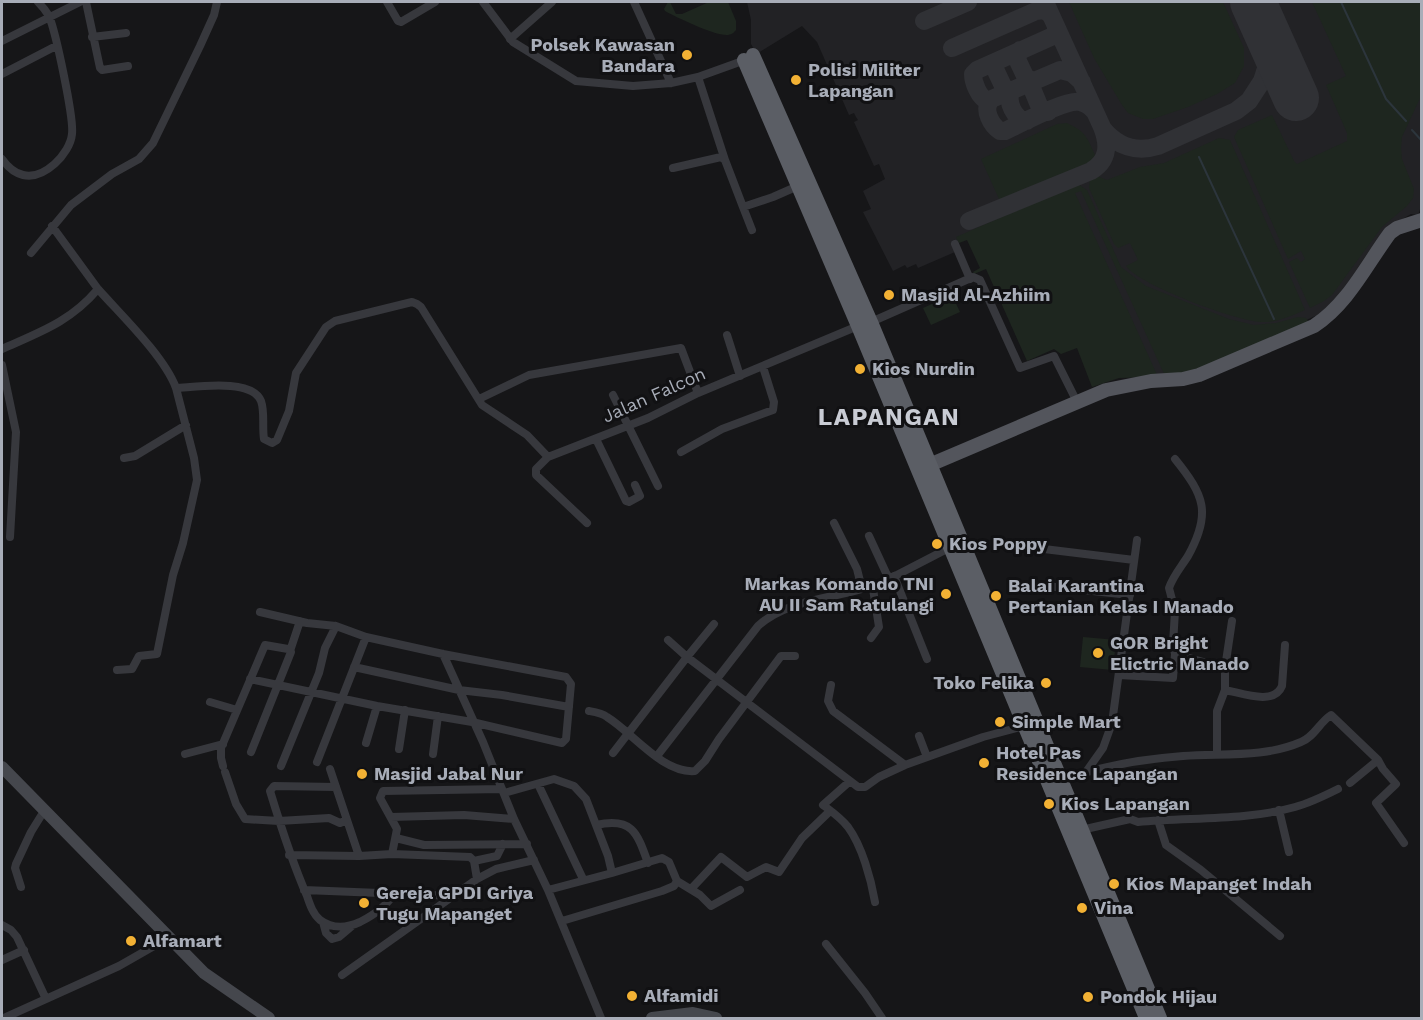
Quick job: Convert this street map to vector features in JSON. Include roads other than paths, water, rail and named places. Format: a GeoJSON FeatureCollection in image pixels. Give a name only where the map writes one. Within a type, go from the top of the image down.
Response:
{"type":"FeatureCollection","features":[{"type":"Feature","properties":{"kind":"highway"},"geometry":{"type":"LineString","coordinates":[[749,58],[798,186],[865,324]]}},
{"type":"Feature","properties":{"kind":"highway"},"geometry":{"type":"LineString","coordinates":[[749,58],[865,324],[981,605],[1061,780],[1081,830],[1088,861],[1146,1018]]}},
{"type":"Feature","properties":{"kind":"highway"},"geometry":{"type":"LineString","coordinates":[[924,467],[951,547],[981,605],[1024,726],[1160,1018]]}},
{"type":"Feature","properties":{"kind":"main road"},"geometry":{"type":"LineString","coordinates":[[924,467],[1106,390],[1199,375],[1314,326],[1339,304],[1393,230],[1422,220]]}},
{"type":"Feature","properties":{"kind":"main road"},"geometry":{"type":"LineString","coordinates":[[2,767],[204,973],[269,1018]]}},
{"type":"Feature","properties":{"kind":"main road"},"geometry":{"type":"LineString","coordinates":[[652,1018],[693,1013],[716,1018]]}},
{"type":"Feature","properties":{"kind":"street"},"geometry":{"type":"LineString","coordinates":[[2,159],[16,173],[34,175],[52,166],[69,144],[72,136],[72,126],[49,17],[38,2]]}},
{"type":"Feature","properties":{"kind":"street"},"geometry":{"type":"LineString","coordinates":[[2,41],[80,2]]}},
{"type":"Feature","properties":{"kind":"street"},"geometry":{"type":"LineString","coordinates":[[86,2],[102,70],[128,66]]}},
{"type":"Feature","properties":{"kind":"street"},"geometry":{"type":"LineString","coordinates":[[31,253],[71,205],[94,186],[139,159],[153,144],[214,15],[217,2]]}},
{"type":"Feature","properties":{"kind":"street"},"geometry":{"type":"LineString","coordinates":[[387,2],[398,21],[401,22],[425,4],[435,2]]}},
{"type":"Feature","properties":{"kind":"street"},"geometry":{"type":"LineString","coordinates":[[483,2],[510,39],[576,81],[633,86],[671,83],[698,77],[749,58]]}},
{"type":"Feature","properties":{"kind":"street"},"geometry":{"type":"LineString","coordinates":[[510,39],[552,2]]}},
{"type":"Feature","properties":{"kind":"street"},"geometry":{"type":"LineString","coordinates":[[634,2],[671,83]]}},
{"type":"Feature","properties":{"kind":"street"},"geometry":{"type":"LineString","coordinates":[[93,37],[126,33]]}},
{"type":"Feature","properties":{"kind":"street"},"geometry":{"type":"LineString","coordinates":[[2,74],[56,46]]}},
{"type":"Feature","properties":{"kind":"street"},"geometry":{"type":"LineString","coordinates":[[698,77],[725,160],[752,230]]}},
{"type":"Feature","properties":{"kind":"street"},"geometry":{"type":"LineString","coordinates":[[673,168],[721,157],[725,160]]}},
{"type":"Feature","properties":{"kind":"street"},"geometry":{"type":"LineString","coordinates":[[743,207],[798,186]]}},
{"type":"Feature","properties":{"kind":"street"},"geometry":{"type":"LineString","coordinates":[[52,226],[98,289],[161,361],[172,377],[194,458],[196,486],[173,575],[158,653],[138,656],[130,669],[117,670]]}},
{"type":"Feature","properties":{"kind":"street"},"geometry":{"type":"LineString","coordinates":[[955,244],[970,279],[974,277],[981,280],[1020,368],[1054,357],[1077,402]]}},
{"type":"Feature","properties":{"kind":"street","name":"Jalan Falcon"},"geometry":{"type":"LineString","coordinates":[[548,457],[630,425],[698,393],[970,279]]}},
{"type":"Feature","properties":{"kind":"street"},"geometry":{"type":"LineString","coordinates":[[2,349],[68,318],[98,289]]}},
{"type":"Feature","properties":{"kind":"street"},"geometry":{"type":"LineString","coordinates":[[176,388],[213,385],[244,387],[255,392],[262,403],[264,439],[273,443],[277,440],[289,411],[296,373],[326,327],[335,321],[412,302],[417,303],[478,399],[489,410],[511,422],[527,435],[548,457],[536,469],[536,475],[587,523]]}},
{"type":"Feature","properties":{"kind":"street"},"geometry":{"type":"LineString","coordinates":[[728,335],[740,376]]}},
{"type":"Feature","properties":{"kind":"street"},"geometry":{"type":"LineString","coordinates":[[478,399],[529,375],[681,348],[698,393]]}},
{"type":"Feature","properties":{"kind":"street"},"geometry":{"type":"LineString","coordinates":[[2,365],[16,432],[10,537]]}},
{"type":"Feature","properties":{"kind":"street"},"geometry":{"type":"LineString","coordinates":[[681,452],[722,429],[773,410],[774,402],[762,367]]}},
{"type":"Feature","properties":{"kind":"street"},"geometry":{"type":"LineString","coordinates":[[613,395],[630,425],[658,486]]}},
{"type":"Feature","properties":{"kind":"street"},"geometry":{"type":"LineString","coordinates":[[124,458],[135,456],[186,425]]}},
{"type":"Feature","properties":{"kind":"street"},"geometry":{"type":"LineString","coordinates":[[596,439],[628,502],[640,496],[635,485]]}},
{"type":"Feature","properties":{"kind":"street"},"geometry":{"type":"LineString","coordinates":[[1119,675],[1173,678],[1175,611],[1169,588],[1196,538],[1201,526],[1202,515],[1201,501],[1196,487],[1175,459]]}},
{"type":"Feature","properties":{"kind":"street"},"geometry":{"type":"LineString","coordinates":[[834,523],[857,569],[862,589]]}},
{"type":"Feature","properties":{"kind":"street"},"geometry":{"type":"LineString","coordinates":[[869,536],[887,575],[892,577],[927,659]]}},
{"type":"Feature","properties":{"kind":"street"},"geometry":{"type":"LineString","coordinates":[[1086,772],[1108,738],[1137,540]]}},
{"type":"Feature","properties":{"kind":"street"},"geometry":{"type":"LineString","coordinates":[[657,756],[765,619],[798,605],[885,585],[892,577],[951,547]]}},
{"type":"Feature","properties":{"kind":"street"},"geometry":{"type":"LineString","coordinates":[[1044,549],[1134,560]]}},
{"type":"Feature","properties":{"kind":"street"},"geometry":{"type":"LineString","coordinates":[[1046,586],[1130,595]]}},
{"type":"Feature","properties":{"kind":"street"},"geometry":{"type":"LineString","coordinates":[[871,638],[879,627],[873,589]]}},
{"type":"Feature","properties":{"kind":"street"},"geometry":{"type":"LineString","coordinates":[[250,679],[377,706],[475,723],[562,743],[566,739],[571,684],[566,677],[442,654],[366,637],[336,626],[260,612]]}},
{"type":"Feature","properties":{"kind":"street"},"geometry":{"type":"LineString","coordinates":[[251,752],[279,684],[300,621]]}},
{"type":"Feature","properties":{"kind":"street"},"geometry":{"type":"LineString","coordinates":[[1217,754],[1217,711],[1225,690],[1225,668],[1232,621]]}},
{"type":"Feature","properties":{"kind":"street"},"geometry":{"type":"LineString","coordinates":[[613,753],[714,624]]}},
{"type":"Feature","properties":{"kind":"street"},"geometry":{"type":"LineString","coordinates":[[281,766],[320,674],[324,652],[336,626]]}},
{"type":"Feature","properties":{"kind":"street"},"geometry":{"type":"LineString","coordinates":[[316,762],[366,637]]}},
{"type":"Feature","properties":{"kind":"street"},"geometry":{"type":"LineString","coordinates":[[668,640],[715,680],[858,787],[865,787],[879,777],[905,765],[983,737],[1024,726]]}},
{"type":"Feature","properties":{"kind":"street"},"geometry":{"type":"LineString","coordinates":[[291,651],[265,645],[220,752],[224,769],[236,804],[245,819],[279,821],[325,818],[340,823],[347,820]]}},
{"type":"Feature","properties":{"kind":"street"},"geometry":{"type":"LineString","coordinates":[[1225,690],[1265,697],[1279,693],[1282,686],[1285,645]]}},
{"type":"Feature","properties":{"kind":"street"},"geometry":{"type":"LineString","coordinates":[[442,654],[475,723],[514,819],[562,921],[601,1018]]}},
{"type":"Feature","properties":{"kind":"street"},"geometry":{"type":"LineString","coordinates":[[1175,654],[1225,668]]}},
{"type":"Feature","properties":{"kind":"street"},"geometry":{"type":"LineString","coordinates":[[589,711],[607,717],[657,756],[679,769],[687,772],[695,771],[705,761],[781,656],[795,656]]}},
{"type":"Feature","properties":{"kind":"street"},"geometry":{"type":"LineString","coordinates":[[354,667],[460,690],[569,707]]}},
{"type":"Feature","properties":{"kind":"street"},"geometry":{"type":"LineString","coordinates":[[831,684],[828,701],[833,711],[905,765]]}},
{"type":"Feature","properties":{"kind":"street"},"geometry":{"type":"LineString","coordinates":[[210,702],[237,710]]}},
{"type":"Feature","properties":{"kind":"street"},"geometry":{"type":"LineString","coordinates":[[366,743],[377,706]]}},
{"type":"Feature","properties":{"kind":"street"},"geometry":{"type":"LineString","coordinates":[[399,749],[405,710]]}},
{"type":"Feature","properties":{"kind":"street"},"geometry":{"type":"LineString","coordinates":[[1061,780],[1086,772],[1153,759],[1253,753],[1299,743],[1309,739],[1331,715],[1378,760],[1396,784],[1376,803],[1404,843]]}},
{"type":"Feature","properties":{"kind":"street"},"geometry":{"type":"LineString","coordinates":[[433,754],[438,716]]}},
{"type":"Feature","properties":{"kind":"street"},"geometry":{"type":"LineString","coordinates":[[919,736],[927,757]]}},
{"type":"Feature","properties":{"kind":"street"},"geometry":{"type":"LineString","coordinates":[[185,754],[223,744]]}},
{"type":"Feature","properties":{"kind":"street"},"geometry":{"type":"LineString","coordinates":[[1350,783],[1378,760]]}},
{"type":"Feature","properties":{"kind":"street"},"geometry":{"type":"LineString","coordinates":[[330,769],[359,856]]}},
{"type":"Feature","properties":{"kind":"street"},"geometry":{"type":"LineString","coordinates":[[392,854],[396,838],[395,825],[380,798],[383,791],[503,791],[554,779],[574,786],[586,800],[612,873]]}},
{"type":"Feature","properties":{"kind":"street"},"geometry":{"type":"LineString","coordinates":[[849,782],[823,804],[844,823],[853,835],[867,870],[875,902]]}},
{"type":"Feature","properties":{"kind":"street"},"geometry":{"type":"LineString","coordinates":[[538,784],[583,879]]}},
{"type":"Feature","properties":{"kind":"street"},"geometry":{"type":"LineString","coordinates":[[336,787],[274,786],[270,791],[289,855],[312,910],[323,921],[336,927],[352,926]]}},
{"type":"Feature","properties":{"kind":"street"},"geometry":{"type":"LineString","coordinates":[[1081,830],[1130,819],[1137,823],[1279,810],[1296,807],[1338,789]]}},
{"type":"Feature","properties":{"kind":"street"},"geometry":{"type":"LineString","coordinates":[[1279,810],[1289,852]]}},
{"type":"Feature","properties":{"kind":"street"},"geometry":{"type":"LineString","coordinates":[[21,887],[15,868],[16,864],[44,811]]}},
{"type":"Feature","properties":{"kind":"street"},"geometry":{"type":"LineString","coordinates":[[691,889],[721,857],[747,876],[766,867],[779,872],[802,838],[830,811]]}},
{"type":"Feature","properties":{"kind":"street"},"geometry":{"type":"LineString","coordinates":[[391,817],[464,815],[514,819]]}},
{"type":"Feature","properties":{"kind":"street"},"geometry":{"type":"LineString","coordinates":[[1158,820],[1166,845],[1201,870],[1280,936]]}},
{"type":"Feature","properties":{"kind":"street"},"geometry":{"type":"LineString","coordinates":[[596,825],[612,822],[625,824],[639,839],[648,862]]}},
{"type":"Feature","properties":{"kind":"street"},"geometry":{"type":"LineString","coordinates":[[396,838],[424,845],[527,844]]}},
{"type":"Feature","properties":{"kind":"street"},"geometry":{"type":"LineString","coordinates":[[496,869],[497,856],[503,844]]}},
{"type":"Feature","properties":{"kind":"street"},"geometry":{"type":"LineString","coordinates":[[289,855],[392,854],[470,857],[474,861],[477,879]]}},
{"type":"Feature","properties":{"kind":"street"},"geometry":{"type":"LineString","coordinates":[[474,861],[497,856]]}},
{"type":"Feature","properties":{"kind":"street"},"geometry":{"type":"LineString","coordinates":[[548,890],[665,859],[669,862],[677,881],[691,889],[711,906],[740,890]]}},
{"type":"Feature","properties":{"kind":"street"},"geometry":{"type":"LineString","coordinates":[[342,975],[477,879],[496,869],[534,860]]}},
{"type":"Feature","properties":{"kind":"street"},"geometry":{"type":"LineString","coordinates":[[562,921],[662,891],[674,886],[677,881]]}},
{"type":"Feature","properties":{"kind":"street"},"geometry":{"type":"LineString","coordinates":[[304,890],[455,896]]}},
{"type":"Feature","properties":{"kind":"street"},"geometry":{"type":"LineString","coordinates":[[323,921],[326,933],[332,939],[339,937],[389,902],[395,892]]}},
{"type":"Feature","properties":{"kind":"street"},"geometry":{"type":"LineString","coordinates":[[2,925],[11,930],[24,950],[46,999]]}},
{"type":"Feature","properties":{"kind":"street"},"geometry":{"type":"LineString","coordinates":[[4,1018],[119,966],[168,938]]}},
{"type":"Feature","properties":{"kind":"street"},"geometry":{"type":"LineString","coordinates":[[826,944],[882,1018]]}},
{"type":"Feature","properties":{"kind":"street"},"geometry":{"type":"LineString","coordinates":[[2,960],[24,950]]}},
{"type":"Feature","properties":{"kind":"waterway"},"geometry":{"type":"LineString","coordinates":[[1341,2],[1386,99],[1406,121]]}},
{"type":"Feature","properties":{"kind":"waterway"},"geometry":{"type":"LineString","coordinates":[[1412,130],[1422,141]]}},
{"type":"Feature","properties":{"kind":"waterway"},"geometry":{"type":"LineString","coordinates":[[1199,157],[1274,319]]}},
{"type":"Feature","properties":{"kind":"place","name":"Polsek Kawasan Bandara"},"geometry":{"type":"Point","coordinates":[687,55]}},
{"type":"Feature","properties":{"kind":"place","name":"Polisi Militer Lapangan"},"geometry":{"type":"Point","coordinates":[796,80]}},
{"type":"Feature","properties":{"kind":"place","name":"Masjid Al-Azhiim"},"geometry":{"type":"Point","coordinates":[889,295]}},
{"type":"Feature","properties":{"kind":"place","name":"Kios Nurdin"},"geometry":{"type":"Point","coordinates":[860,369]}},
{"type":"Feature","properties":{"kind":"place","name":"Kios Poppy"},"geometry":{"type":"Point","coordinates":[937,544]}},
{"type":"Feature","properties":{"kind":"place","name":"Markas Komando TNI AU II Sam Ratulangi"},"geometry":{"type":"Point","coordinates":[946,594]}},
{"type":"Feature","properties":{"kind":"place","name":"Balai Karantina Pertanian Kelas I Manado"},"geometry":{"type":"Point","coordinates":[996,596]}},
{"type":"Feature","properties":{"kind":"place","name":"GOR Bright Elictric Manado"},"geometry":{"type":"Point","coordinates":[1098,653]}},
{"type":"Feature","properties":{"kind":"place","name":"Toko Felika"},"geometry":{"type":"Point","coordinates":[1046,683]}},
{"type":"Feature","properties":{"kind":"place","name":"Simple Mart"},"geometry":{"type":"Point","coordinates":[1000,722]}},
{"type":"Feature","properties":{"kind":"place","name":"Hotel Pas Residence Lapangan"},"geometry":{"type":"Point","coordinates":[984,763]}},
{"type":"Feature","properties":{"kind":"place","name":"Masjid Jabal Nur"},"geometry":{"type":"Point","coordinates":[362,774]}},
{"type":"Feature","properties":{"kind":"place","name":"Kios Lapangan"},"geometry":{"type":"Point","coordinates":[1049,804]}},
{"type":"Feature","properties":{"kind":"place","name":"Kios Mapanget Indah"},"geometry":{"type":"Point","coordinates":[1114,884]}},
{"type":"Feature","properties":{"kind":"place","name":"Gereja GPDI Griya Tugu Mapanget"},"geometry":{"type":"Point","coordinates":[364,903]}},
{"type":"Feature","properties":{"kind":"place","name":"Vina"},"geometry":{"type":"Point","coordinates":[1082,908]}},
{"type":"Feature","properties":{"kind":"place","name":"Alfamart"},"geometry":{"type":"Point","coordinates":[131,941]}},
{"type":"Feature","properties":{"kind":"place","name":"Alfamidi"},"geometry":{"type":"Point","coordinates":[632,996]}},
{"type":"Feature","properties":{"kind":"place","name":"Pondok Hijau"},"geometry":{"type":"Point","coordinates":[1088,997]}},
{"type":"Feature","properties":{"kind":"district","name":"LAPANGAN"},"geometry":{"type":"Point","coordinates":[889,417]}}]}
